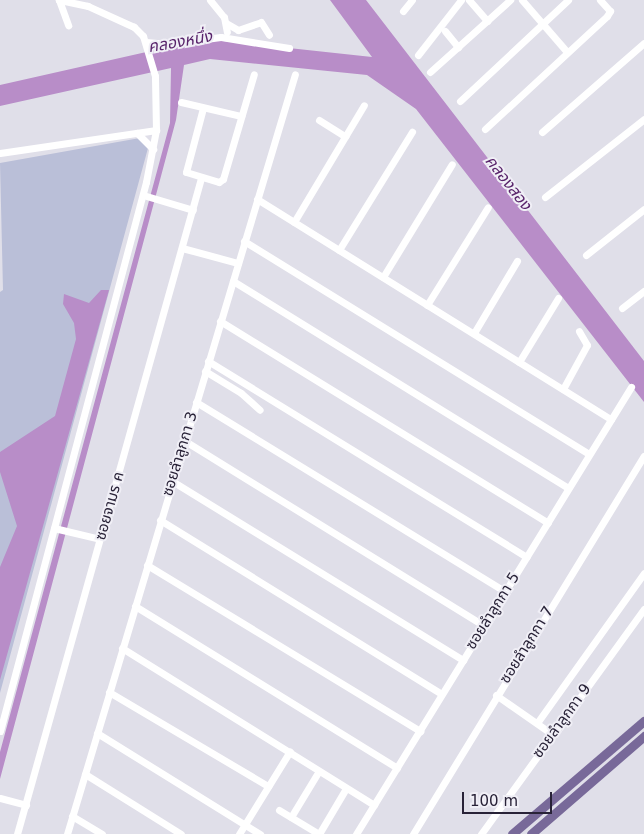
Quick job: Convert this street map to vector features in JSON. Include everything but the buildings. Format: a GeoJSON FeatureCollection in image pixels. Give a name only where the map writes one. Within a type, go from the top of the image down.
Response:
{"type":"FeatureCollection","features":[{"type":"Feature","properties":{"kind":"main road"},"geometry":{"type":"LineString","coordinates":[[512,834],[644,722]]}},
{"type":"Feature","properties":{"kind":"main road"},"geometry":{"type":"LineString","coordinates":[[531,834],[644,736]]}},
{"type":"Feature","properties":{"kind":"main road"},"geometry":{"type":"LineString","coordinates":[[545,806],[554,814]]}},
{"type":"Feature","properties":{"kind":"street"},"geometry":{"type":"LineString","coordinates":[[0,731],[149,197],[156,130],[155,76],[147,43],[134,27],[89,3],[59,0],[68,25]]}},
{"type":"Feature","properties":{"kind":"street"},"geometry":{"type":"LineString","coordinates":[[210,0],[226,23],[238,30],[261,22],[268,35]]}},
{"type":"Feature","properties":{"kind":"street"},"geometry":{"type":"LineString","coordinates":[[403,11],[412,0]]}},
{"type":"Feature","properties":{"kind":"street"},"geometry":{"type":"LineString","coordinates":[[418,56],[460,0]]}},
{"type":"Feature","properties":{"kind":"street"},"geometry":{"type":"LineString","coordinates":[[469,0],[487,21]]}},
{"type":"Feature","properties":{"kind":"street"},"geometry":{"type":"LineString","coordinates":[[430,72],[510,0]]}},
{"type":"Feature","properties":{"kind":"street"},"geometry":{"type":"LineString","coordinates":[[522,0],[567,52]]}},
{"type":"Feature","properties":{"kind":"street"},"geometry":{"type":"LineString","coordinates":[[460,101],[568,0]]}},
{"type":"Feature","properties":{"kind":"street"},"geometry":{"type":"LineString","coordinates":[[485,129],[609,14],[600,0]]}},
{"type":"Feature","properties":{"kind":"street"},"geometry":{"type":"LineString","coordinates":[[226,23],[227,32]]}},
{"type":"Feature","properties":{"kind":"street"},"geometry":{"type":"LineString","coordinates":[[445,32],[458,47]]}},
{"type":"Feature","properties":{"kind":"street"},"geometry":{"type":"LineString","coordinates":[[147,43],[167,44],[221,38],[289,48]]}},
{"type":"Feature","properties":{"kind":"street"},"geometry":{"type":"LineString","coordinates":[[542,132],[644,43]]}},
{"type":"Feature","properties":{"kind":"street"},"geometry":{"type":"LineString","coordinates":[[203,108],[186,170],[188,174],[219,182],[223,179],[254,74]]}},
{"type":"Feature","properties":{"kind":"street","name":"ซอยลำลูกกา 3"},"geometry":{"type":"LineString","coordinates":[[67,834],[244,241],[296,74]]}},
{"type":"Feature","properties":{"kind":"street"},"geometry":{"type":"LineString","coordinates":[[181,102],[241,116]]}},
{"type":"Feature","properties":{"kind":"street"},"geometry":{"type":"LineString","coordinates":[[294,222],[364,105]]}},
{"type":"Feature","properties":{"kind":"street"},"geometry":{"type":"LineString","coordinates":[[545,197],[644,119]]}},
{"type":"Feature","properties":{"kind":"street"},"geometry":{"type":"LineString","coordinates":[[318,120],[346,136]]}},
{"type":"Feature","properties":{"kind":"street"},"geometry":{"type":"LineString","coordinates":[[0,153],[156,130]]}},
{"type":"Feature","properties":{"kind":"street"},"geometry":{"type":"LineString","coordinates":[[339,250],[412,132]]}},
{"type":"Feature","properties":{"kind":"street"},"geometry":{"type":"LineString","coordinates":[[137,133],[153,149]]}},
{"type":"Feature","properties":{"kind":"street"},"geometry":{"type":"LineString","coordinates":[[383,277],[452,164]]}},
{"type":"Feature","properties":{"kind":"street","name":"ซอยจามร ค"},"geometry":{"type":"LineString","coordinates":[[18,834],[201,178]]}},
{"type":"Feature","properties":{"kind":"street"},"geometry":{"type":"LineString","coordinates":[[149,197],[193,210]]}},
{"type":"Feature","properties":{"kind":"street"},"geometry":{"type":"LineString","coordinates":[[257,199],[611,419]]}},
{"type":"Feature","properties":{"kind":"street"},"geometry":{"type":"LineString","coordinates":[[427,305],[488,207]]}},
{"type":"Feature","properties":{"kind":"street"},"geometry":{"type":"LineString","coordinates":[[586,256],[644,209]]}},
{"type":"Feature","properties":{"kind":"street"},"geometry":{"type":"LineString","coordinates":[[244,241],[589,454]]}},
{"type":"Feature","properties":{"kind":"street"},"geometry":{"type":"LineString","coordinates":[[182,248],[238,263]]}},
{"type":"Feature","properties":{"kind":"street"},"geometry":{"type":"LineString","coordinates":[[474,333],[517,261]]}},
{"type":"Feature","properties":{"kind":"street"},"geometry":{"type":"LineString","coordinates":[[233,281],[568,488]]}},
{"type":"Feature","properties":{"kind":"street"},"geometry":{"type":"LineString","coordinates":[[622,308],[644,291]]}},
{"type":"Feature","properties":{"kind":"street"},"geometry":{"type":"LineString","coordinates":[[518,362],[558,298]]}},
{"type":"Feature","properties":{"kind":"street"},"geometry":{"type":"LineString","coordinates":[[220,321],[548,523]]}},
{"type":"Feature","properties":{"kind":"street"},"geometry":{"type":"LineString","coordinates":[[563,390],[587,345],[579,331]]}},
{"type":"Feature","properties":{"kind":"street"},"geometry":{"type":"LineString","coordinates":[[208,361],[526,557]]}},
{"type":"Feature","properties":{"kind":"street"},"geometry":{"type":"LineString","coordinates":[[205,371],[241,393],[260,410]]}},
{"type":"Feature","properties":{"kind":"street","name":"ซอยลำลูกกา 5"},"geometry":{"type":"LineString","coordinates":[[356,834],[630,387]]}},
{"type":"Feature","properties":{"kind":"street"},"geometry":{"type":"LineString","coordinates":[[196,402],[505,591]]}},
{"type":"Feature","properties":{"kind":"street"},"geometry":{"type":"LineString","coordinates":[[184,441],[484,626]]}},
{"type":"Feature","properties":{"kind":"street","name":"ซอยลำลูกกา 7"},"geometry":{"type":"LineString","coordinates":[[412,834],[644,456]]}},
{"type":"Feature","properties":{"kind":"street"},"geometry":{"type":"LineString","coordinates":[[172,481],[463,660]]}},
{"type":"Feature","properties":{"kind":"street"},"geometry":{"type":"LineString","coordinates":[[160,520],[442,694]]}},
{"type":"Feature","properties":{"kind":"street"},"geometry":{"type":"LineString","coordinates":[[57,528],[100,539]]}},
{"type":"Feature","properties":{"kind":"street"},"geometry":{"type":"LineString","coordinates":[[147,565],[420,731]]}},
{"type":"Feature","properties":{"kind":"street"},"geometry":{"type":"LineString","coordinates":[[537,723],[644,573]]}},
{"type":"Feature","properties":{"kind":"street"},"geometry":{"type":"LineString","coordinates":[[135,606],[397,768]]}},
{"type":"Feature","properties":{"kind":"street","name":"ซอยลำลูกกา 9"},"geometry":{"type":"LineString","coordinates":[[482,834],[552,734],[644,609]]}},
{"type":"Feature","properties":{"kind":"street"},"geometry":{"type":"LineString","coordinates":[[122,648],[374,804]]}},
{"type":"Feature","properties":{"kind":"street"},"geometry":{"type":"LineString","coordinates":[[109,692],[268,786]]}},
{"type":"Feature","properties":{"kind":"street"},"geometry":{"type":"LineString","coordinates":[[496,695],[552,734]]}},
{"type":"Feature","properties":{"kind":"street"},"geometry":{"type":"LineString","coordinates":[[97,733],[260,834]]}},
{"type":"Feature","properties":{"kind":"street"},"geometry":{"type":"LineString","coordinates":[[239,834],[290,751]]}},
{"type":"Feature","properties":{"kind":"street"},"geometry":{"type":"LineString","coordinates":[[85,774],[181,834]]}},
{"type":"Feature","properties":{"kind":"street"},"geometry":{"type":"LineString","coordinates":[[291,817],[317,774]]}},
{"type":"Feature","properties":{"kind":"street"},"geometry":{"type":"LineString","coordinates":[[279,810],[319,834],[345,790]]}},
{"type":"Feature","properties":{"kind":"street"},"geometry":{"type":"LineString","coordinates":[[0,798],[26,805]]}},
{"type":"Feature","properties":{"kind":"street"},"geometry":{"type":"LineString","coordinates":[[72,816],[102,834]]}},
{"type":"Feature","properties":{"kind":"shaded area"},"geometry":{"type":"Polygon","coordinates":[[[330,0],[366,0],[644,361],[644,402],[416,109],[367,75],[210,59],[184,65],[176,120],[0,779],[0,752],[170,123],[171,68],[0,106],[0,85],[204,39],[372,57],[330,0]]]}},
{"type":"Feature","properties":{"kind":"shaded area"},"geometry":{"type":"Polygon","coordinates":[[[140,138],[148,148],[0,693],[0,292],[3,290],[0,163],[140,138]]]}},
{"type":"Feature","properties":{"kind":"shaded area"},"geometry":{"type":"Polygon","coordinates":[[[101,290],[109,290],[0,680],[0,567],[17,526],[0,472],[0,452],[55,416],[76,339],[74,323],[63,304],[64,294],[89,303],[101,290]]]}},
{"type":"Feature","properties":{"kind":"water label","name":"คลองหนึ่ง"},"geometry":{"type":"Point","coordinates":[180,42]}},
{"type":"Feature","properties":{"kind":"water label","name":"คลองสอง"},"geometry":{"type":"Point","coordinates":[508,183]}}]}
